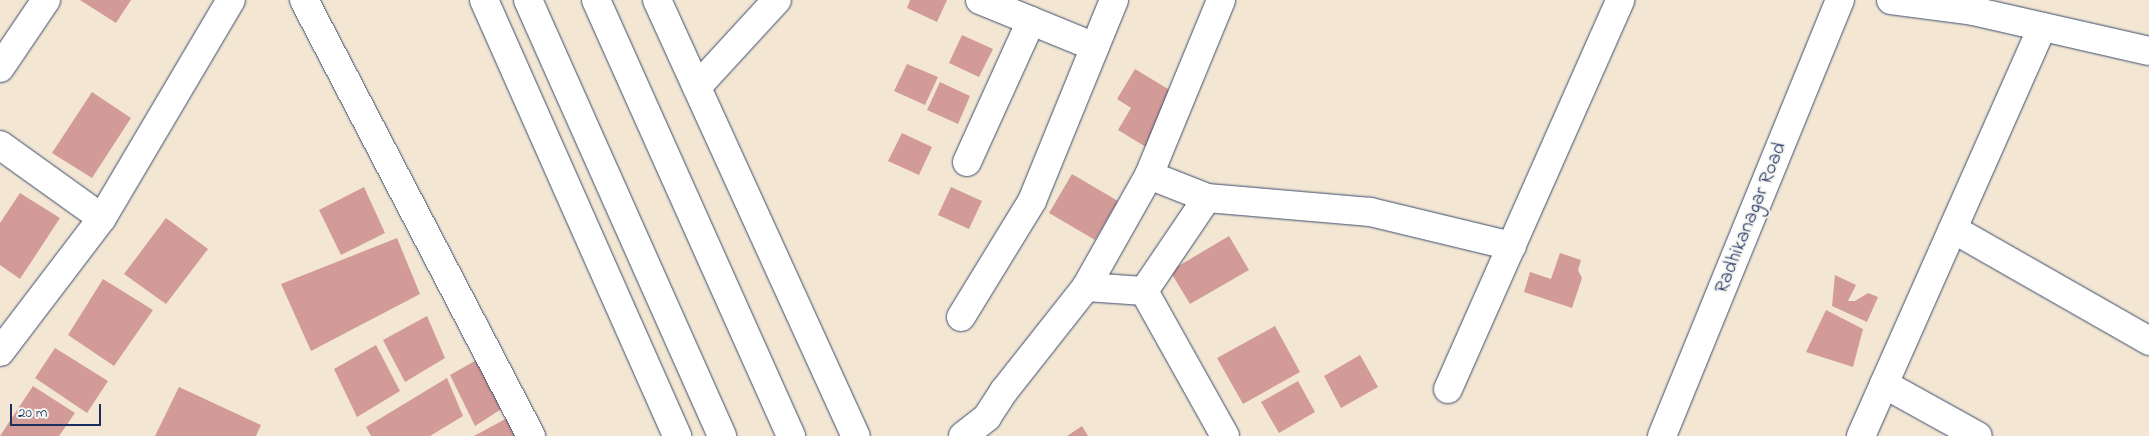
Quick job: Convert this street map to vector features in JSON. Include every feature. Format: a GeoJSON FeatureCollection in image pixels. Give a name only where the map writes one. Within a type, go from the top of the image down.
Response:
{"type":"FeatureCollection","features":[{"type":"Feature","properties":{"kind":"main road"},"geometry":{"type":"LineString","coordinates":[[0,68],[46,0]]}},
{"type":"Feature","properties":{"kind":"main road"},"geometry":{"type":"LineString","coordinates":[[0,352],[102,218],[231,0]]}},
{"type":"Feature","properties":{"kind":"main road"},"geometry":{"type":"LineString","coordinates":[[304,0],[531,436]]}},
{"type":"Feature","properties":{"kind":"main road"},"geometry":{"type":"LineString","coordinates":[[484,0],[672,433]]}},
{"type":"Feature","properties":{"kind":"main road"},"geometry":{"type":"LineString","coordinates":[[528,0],[722,436]]}},
{"type":"Feature","properties":{"kind":"main road"},"geometry":{"type":"LineString","coordinates":[[596,0],[791,436]]}},
{"type":"Feature","properties":{"kind":"main road"},"geometry":{"type":"LineString","coordinates":[[657,0],[856,436]]}},
{"type":"Feature","properties":{"kind":"main road"},"geometry":{"type":"LineString","coordinates":[[697,87],[777,0]]}},
{"type":"Feature","properties":{"kind":"main road"},"geometry":{"type":"LineString","coordinates":[[980,0],[1095,47]]}},
{"type":"Feature","properties":{"kind":"main road"},"geometry":{"type":"LineString","coordinates":[[962,317],[1032,201],[1114,0]]}},
{"type":"Feature","properties":{"kind":"main road"},"geometry":{"type":"LineString","coordinates":[[963,436],[992,427],[1086,286],[1150,174],[1221,0]]}},
{"type":"Feature","properties":{"kind":"main road"},"geometry":{"type":"LineString","coordinates":[[1448,389],[1620,0]]}},
{"type":"Feature","properties":{"kind":"main road","name":"Radhikanagar Road"},"geometry":{"type":"LineString","coordinates":[[1662,436],[1840,0]]}},
{"type":"Feature","properties":{"kind":"main road"},"geometry":{"type":"LineString","coordinates":[[1891,0],[1973,11],[2149,51]]}},
{"type":"Feature","properties":{"kind":"main road"},"geometry":{"type":"LineString","coordinates":[[967,162],[1032,21]]}},
{"type":"Feature","properties":{"kind":"main road"},"geometry":{"type":"LineString","coordinates":[[1861,436],[2042,27]]}},
{"type":"Feature","properties":{"kind":"main road"},"geometry":{"type":"LineString","coordinates":[[0,145],[102,218]]}},
{"type":"Feature","properties":{"kind":"main road"},"geometry":{"type":"LineString","coordinates":[[1150,174],[1207,198],[1370,212],[1512,246]]}},
{"type":"Feature","properties":{"kind":"main road"},"geometry":{"type":"LineString","coordinates":[[1144,291],[1207,198]]}},
{"type":"Feature","properties":{"kind":"main road"},"geometry":{"type":"LineString","coordinates":[[1953,229],[2149,341]]}},
{"type":"Feature","properties":{"kind":"main road"},"geometry":{"type":"LineString","coordinates":[[1086,286],[1144,291]]}},
{"type":"Feature","properties":{"kind":"main road"},"geometry":{"type":"LineString","coordinates":[[1144,291],[1225,436]]}},
{"type":"Feature","properties":{"kind":"main road"},"geometry":{"type":"LineString","coordinates":[[1884,384],[1978,436]]}},
{"type":"Feature","properties":{"kind":"building"},"geometry":{"type":"Polygon","coordinates":[[[80,0],[131,0],[116,23],[80,0]]]}},
{"type":"Feature","properties":{"kind":"building"},"geometry":{"type":"Polygon","coordinates":[[[910,0],[947,0],[937,22],[907,8],[910,0]]]}},
{"type":"Feature","properties":{"kind":"building"},"geometry":{"type":"Polygon","coordinates":[[[962,35],[993,49],[979,77],[949,63],[962,35]]]}},
{"type":"Feature","properties":{"kind":"building"},"geometry":{"type":"Polygon","coordinates":[[[907,64],[938,77],[925,105],[894,91],[907,64]]]}},
{"type":"Feature","properties":{"kind":"building"},"geometry":{"type":"Polygon","coordinates":[[[1135,69],[1178,95],[1146,147],[1118,130],[1131,108],[1117,99],[1135,69]]]}},
{"type":"Feature","properties":{"kind":"building"},"geometry":{"type":"Polygon","coordinates":[[[940,82],[970,96],[958,124],[927,110],[940,82]]]}},
{"type":"Feature","properties":{"kind":"building"},"geometry":{"type":"Polygon","coordinates":[[[92,92],[131,118],[92,178],[52,153],[92,92]]]}},
{"type":"Feature","properties":{"kind":"building"},"geometry":{"type":"Polygon","coordinates":[[[902,133],[932,147],[919,175],[888,161],[902,133]]]}},
{"type":"Feature","properties":{"kind":"building"},"geometry":{"type":"Polygon","coordinates":[[[1072,174],[1118,201],[1095,240],[1049,213],[1072,174]]]}},
{"type":"Feature","properties":{"kind":"building"},"geometry":{"type":"Polygon","coordinates":[[[364,187],[385,233],[341,255],[319,210],[364,187]]]}},
{"type":"Feature","properties":{"kind":"building"},"geometry":{"type":"Polygon","coordinates":[[[951,187],[982,201],[969,229],[938,215],[951,187]]]}},
{"type":"Feature","properties":{"kind":"building"},"geometry":{"type":"Polygon","coordinates":[[[20,193],[60,218],[20,279],[0,265],[0,223],[20,193]]]}},
{"type":"Feature","properties":{"kind":"building"},"geometry":{"type":"Polygon","coordinates":[[[166,218],[208,249],[166,304],[124,274],[166,218]]]}},
{"type":"Feature","properties":{"kind":"building"},"geometry":{"type":"Polygon","coordinates":[[[1229,236],[1249,270],[1190,304],[1170,271],[1229,236]]]}},
{"type":"Feature","properties":{"kind":"building"},"geometry":{"type":"Polygon","coordinates":[[[397,238],[420,294],[311,351],[281,284],[397,238]]]}},
{"type":"Feature","properties":{"kind":"building"},"geometry":{"type":"Polygon","coordinates":[[[1560,253],[1581,260],[1578,270],[1582,278],[1572,308],[1524,292],[1530,272],[1551,279],[1560,253]]]}},
{"type":"Feature","properties":{"kind":"building"},"geometry":{"type":"Polygon","coordinates":[[[1835,275],[1856,285],[1848,301],[1855,301],[1868,293],[1878,297],[1867,322],[1832,306],[1835,275]]]}},
{"type":"Feature","properties":{"kind":"building"},"geometry":{"type":"Polygon","coordinates":[[[103,279],[153,310],[114,366],[68,335],[103,279]]]}},
{"type":"Feature","properties":{"kind":"building"},"geometry":{"type":"Polygon","coordinates":[[[1826,310],[1863,329],[1853,367],[1806,352],[1826,310]]]}},
{"type":"Feature","properties":{"kind":"building"},"geometry":{"type":"Polygon","coordinates":[[[427,316],[445,358],[405,382],[383,340],[427,316]]]}},
{"type":"Feature","properties":{"kind":"building"},"geometry":{"type":"Polygon","coordinates":[[[1275,326],[1300,372],[1243,404],[1217,358],[1275,326]]]}},
{"type":"Feature","properties":{"kind":"building"},"geometry":{"type":"Polygon","coordinates":[[[376,345],[400,391],[357,417],[334,369],[376,345]]]}},
{"type":"Feature","properties":{"kind":"building"},"geometry":{"type":"Polygon","coordinates":[[[55,348],[108,381],[87,413],[35,378],[55,348]]]}},
{"type":"Feature","properties":{"kind":"building"},"geometry":{"type":"Polygon","coordinates":[[[1360,355],[1378,387],[1341,408],[1324,376],[1360,355]]]}},
{"type":"Feature","properties":{"kind":"building"},"geometry":{"type":"Polygon","coordinates":[[[482,357],[506,406],[475,426],[450,375],[482,357]]]}},
{"type":"Feature","properties":{"kind":"building"},"geometry":{"type":"Polygon","coordinates":[[[447,378],[463,416],[430,436],[371,436],[366,427],[447,378]]]}},
{"type":"Feature","properties":{"kind":"building"},"geometry":{"type":"Polygon","coordinates":[[[1298,381],[1315,412],[1279,433],[1261,402],[1298,381]]]}},
{"type":"Feature","properties":{"kind":"building"},"geometry":{"type":"Polygon","coordinates":[[[33,386],[75,413],[59,436],[0,436],[33,386]]]}},
{"type":"Feature","properties":{"kind":"building"},"geometry":{"type":"Polygon","coordinates":[[[179,387],[261,425],[256,436],[155,436],[179,387]]]}},
{"type":"Feature","properties":{"kind":"building"},"geometry":{"type":"Polygon","coordinates":[[[511,416],[520,436],[474,436],[511,416]]]}},
{"type":"Feature","properties":{"kind":"building"},"geometry":{"type":"Polygon","coordinates":[[[1082,426],[1088,436],[1067,436],[1082,426]]]}}]}
